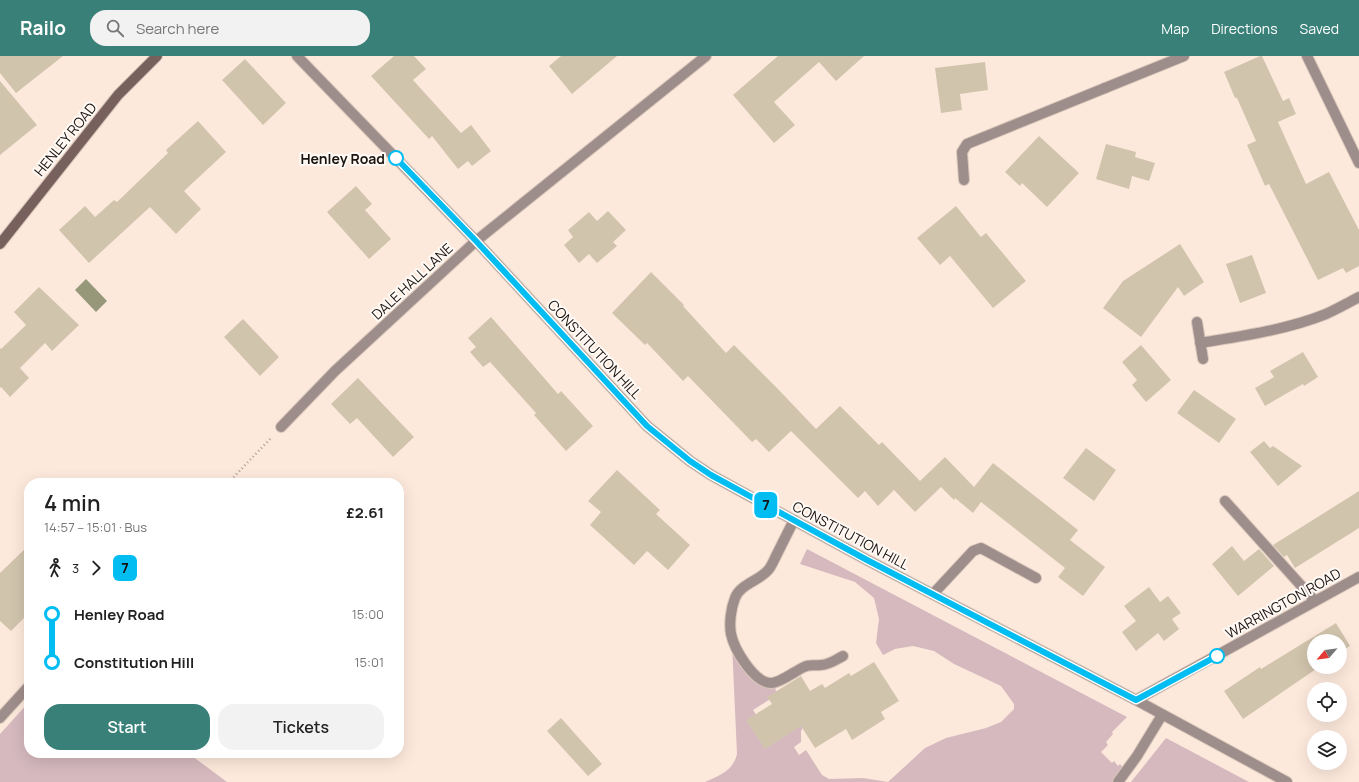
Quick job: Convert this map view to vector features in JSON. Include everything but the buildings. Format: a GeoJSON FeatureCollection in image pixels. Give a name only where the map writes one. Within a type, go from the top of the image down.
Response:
{"type":"FeatureCollection","features":[{"type":"Feature","properties":{"kind":"street","name":"HENLEY ROAD"},"geometry":{"type":"LineString","coordinates":[[0,244],[118,95],[157,56]]}},
{"type":"Feature","properties":{"kind":"street","name":"CONSTITUTION HILL"},"geometry":{"type":"LineString","coordinates":[[297,56],[476,241],[647,426],[690,461],[711,475],[794,520],[1136,700],[1288,782]]}},
{"type":"Feature","properties":{"kind":"street","name":"DALE HALL LANE"},"geometry":{"type":"LineString","coordinates":[[281,427],[335,371],[476,241],[706,56]]}},
{"type":"Feature","properties":{"kind":"street"},"geometry":{"type":"LineString","coordinates":[[964,180],[962,152],[967,144],[1184,56]]}},
{"type":"Feature","properties":{"kind":"street"},"geometry":{"type":"LineString","coordinates":[[1307,56],[1359,163]]}},
{"type":"Feature","properties":{"kind":"street"},"geometry":{"type":"LineString","coordinates":[[1200,343],[1258,333],[1299,323],[1328,313],[1359,297]]}},
{"type":"Feature","properties":{"kind":"street"},"geometry":{"type":"LineString","coordinates":[[1197,322],[1202,359]]}},
{"type":"Feature","properties":{"kind":"street"},"geometry":{"type":"LineString","coordinates":[[1225,501],[1315,601]]}},
{"type":"Feature","properties":{"kind":"street"},"geometry":{"type":"LineString","coordinates":[[794,520],[770,569],[759,579],[740,590],[735,597],[731,622],[731,633],[734,642],[746,664],[757,677],[766,682],[773,683],[804,666],[812,664],[827,664],[843,656]]}},
{"type":"Feature","properties":{"kind":"street"},"geometry":{"type":"LineString","coordinates":[[933,594],[973,551],[981,548],[1036,578]]}},
{"type":"Feature","properties":{"kind":"street","name":"WARRINGTON ROAD"},"geometry":{"type":"LineString","coordinates":[[1136,700],[1359,576]]}},
{"type":"Feature","properties":{"kind":"street"},"geometry":{"type":"LineString","coordinates":[[0,718],[24,692]]}},
{"type":"Feature","properties":{"kind":"street"},"geometry":{"type":"LineString","coordinates":[[1118,782],[1137,756],[1162,714]]}},
{"type":"Feature","properties":{"kind":"path"},"geometry":{"type":"LineString","coordinates":[[233,478],[281,427]]}},
{"type":"Feature","properties":{"kind":"shaded area"},"geometry":{"type":"Polygon","coordinates":[[[86,279],[107,301],[96,312],[75,290],[86,279]]]}},
{"type":"Feature","properties":{"kind":"shaded area"},"geometry":{"type":"Polygon","coordinates":[[[807,549],[1127,717],[1112,732],[1113,734],[1106,742],[1108,745],[1101,752],[1112,763],[1114,761],[1118,766],[1120,764],[1124,769],[1114,782],[888,782],[925,748],[946,738],[986,728],[1001,722],[1014,709],[1014,704],[1001,686],[954,664],[934,651],[913,646],[895,649],[883,655],[876,643],[879,619],[874,598],[855,582],[800,564],[807,549]]]}},
{"type":"Feature","properties":{"kind":"shaded area"},"geometry":{"type":"Polygon","coordinates":[[[732,644],[762,679],[785,683],[775,689],[780,697],[772,698],[753,710],[771,738],[797,722],[803,727],[801,731],[801,742],[794,747],[799,755],[806,750],[822,775],[829,779],[863,778],[888,782],[705,782],[725,772],[732,765],[737,754],[732,644]]]}},
{"type":"Feature","properties":{"kind":"shaded area"},"geometry":{"type":"Polygon","coordinates":[[[24,708],[24,758],[195,758],[227,782],[0,782],[0,734],[24,708]]]}},
{"type":"Feature","properties":{"kind":"shaded area"},"geometry":{"type":"Polygon","coordinates":[[[1166,738],[1249,782],[1131,782],[1166,738]]]}},
{"type":"Feature","properties":{"kind":"bus line","name":"7"},"geometry":{"type":"LineString","coordinates":[[396,158],[476,241],[647,426],[690,461],[711,475],[867,560],[1136,700],[1217,656]]}},
{"type":"Feature","properties":{"kind":"place","name":"Henley Road"},"geometry":{"type":"Point","coordinates":[396,158]}}]}
